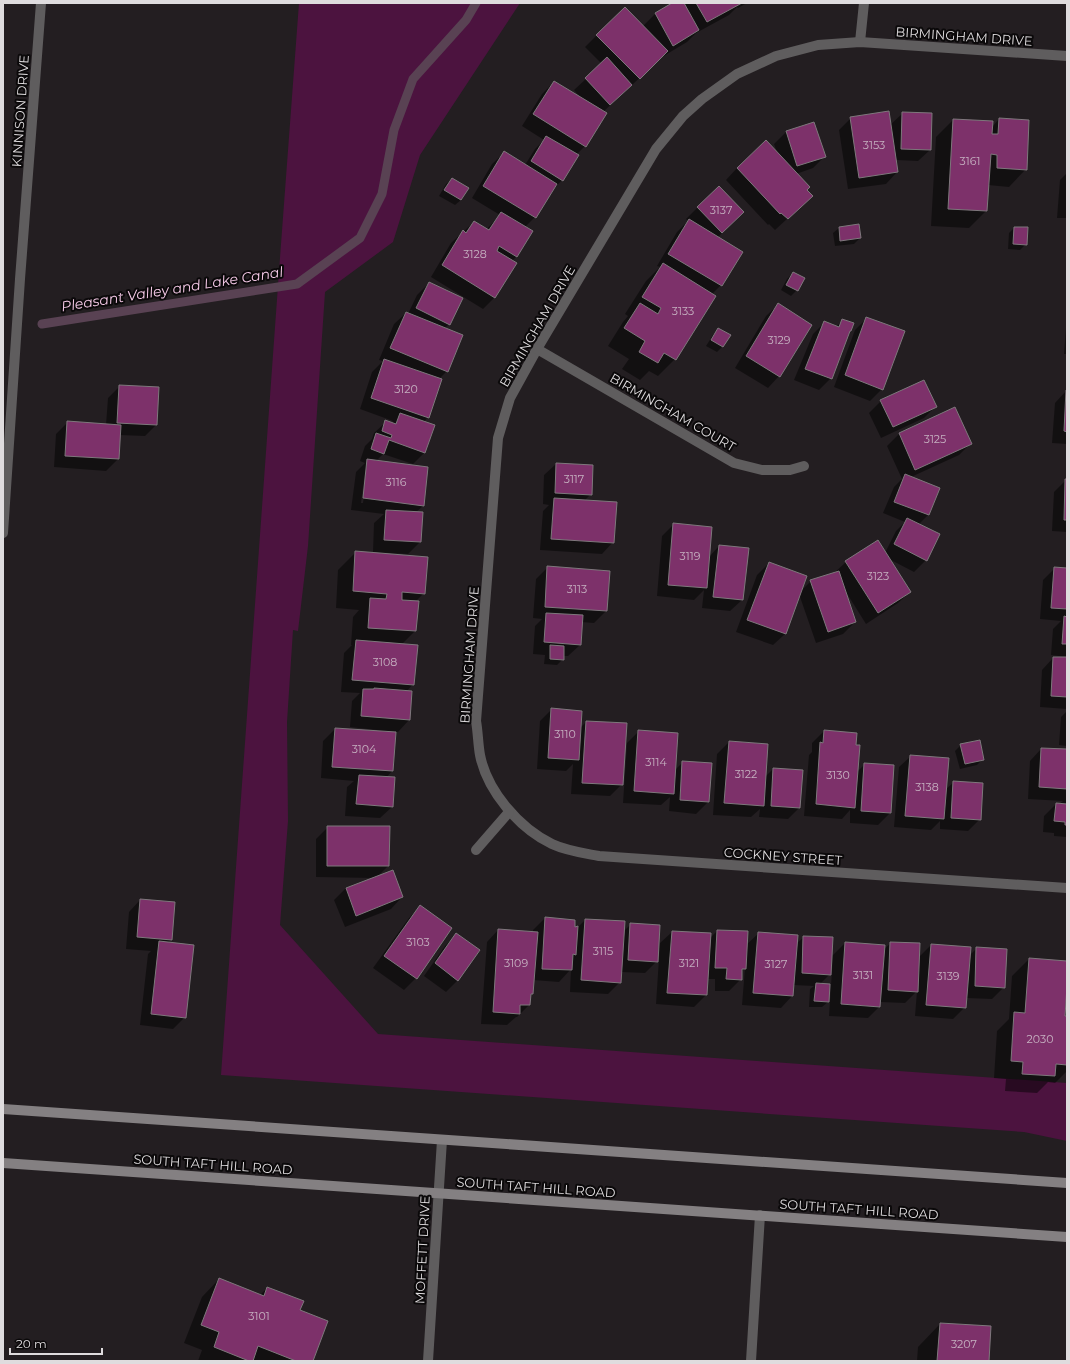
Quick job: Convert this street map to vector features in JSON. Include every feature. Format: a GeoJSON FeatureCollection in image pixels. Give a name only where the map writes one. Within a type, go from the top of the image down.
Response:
{"type":"FeatureCollection","features":[{"type":"Feature","properties":{"kind":"main road"},"geometry":{"type":"LineString","coordinates":[[3,1109],[1067,1183]]}},
{"type":"Feature","properties":{"kind":"main road","name":"SOUTH TAFT HILL ROAD"},"geometry":{"type":"LineString","coordinates":[[3,1163],[1067,1237]]}},
{"type":"Feature","properties":{"kind":"street","name":"KINNISON DRIVE"},"geometry":{"type":"LineString","coordinates":[[3,532],[19,287],[41,3]]}},
{"type":"Feature","properties":{"kind":"street"},"geometry":{"type":"LineString","coordinates":[[860,42],[864,3]]}},
{"type":"Feature","properties":{"kind":"street","name":"BIRMINGHAM DRIVE"},"geometry":{"type":"LineString","coordinates":[[509,812],[490,782],[480,756],[476,722],[498,438],[510,398],[537,349],[656,150],[683,116],[702,99],[737,74],[776,56],[818,45],[860,42],[1067,56]]}},
{"type":"Feature","properties":{"kind":"street","name":"BIRMINGHAM COURT"},"geometry":{"type":"LineString","coordinates":[[537,349],[734,463],[762,470],[790,470],[804,466]]}},
{"type":"Feature","properties":{"kind":"street"},"geometry":{"type":"LineString","coordinates":[[476,850],[509,812]]}},
{"type":"Feature","properties":{"kind":"street","name":"COCKNEY STREET"},"geometry":{"type":"LineString","coordinates":[[509,812],[528,830],[552,844],[572,851],[599,856],[1067,888]]}},
{"type":"Feature","properties":{"kind":"street","name":"MOFFETT DRIVE"},"geometry":{"type":"LineString","coordinates":[[428,1361],[442,1140]]}},
{"type":"Feature","properties":{"kind":"street"},"geometry":{"type":"LineString","coordinates":[[751,1361],[760,1215]]}},
{"type":"Feature","properties":{"kind":"shaded area"},"geometry":{"type":"Polygon","coordinates":[[[299,3],[520,3],[420,155],[393,242],[325,292],[308,546],[298,631],[293,630],[287,722],[288,821],[280,925],[378,1034],[1067,1083],[1067,1141],[1024,1132],[221,1075],[299,3]]]}},
{"type":"Feature","properties":{"kind":"building"},"geometry":{"type":"Polygon","coordinates":[[[672,3],[684,3],[699,30],[673,46],[655,13],[672,3]]]}},
{"type":"Feature","properties":{"kind":"building"},"geometry":{"type":"Polygon","coordinates":[[[696,3],[742,3],[707,22],[696,3]]]}},
{"type":"Feature","properties":{"kind":"building"},"geometry":{"type":"Polygon","coordinates":[[[625,7],[668,51],[640,79],[596,35],[625,7]]]}},
{"type":"Feature","properties":{"kind":"building"},"geometry":{"type":"Polygon","coordinates":[[[607,57],[632,85],[610,105],[585,78],[607,57]]]}},
{"type":"Feature","properties":{"kind":"building"},"geometry":{"type":"Polygon","coordinates":[[[554,81],[607,113],[586,147],[533,114],[554,81]]]}},
{"type":"Feature","properties":{"kind":"building"},"geometry":{"type":"Polygon","coordinates":[[[889,111],[898,172],[859,178],[850,117],[889,111]]]}},
{"type":"Feature","properties":{"kind":"building"},"geometry":{"type":"Polygon","coordinates":[[[902,112],[932,113],[931,150],[901,149],[902,112]]]}},
{"type":"Feature","properties":{"kind":"building"},"geometry":{"type":"Polygon","coordinates":[[[999,118],[1029,120],[1027,170],[997,168],[997,155],[991,154],[987,211],[948,209],[953,119],[993,121],[992,134],[998,134],[999,118]]]}},
{"type":"Feature","properties":{"kind":"building"},"geometry":{"type":"Polygon","coordinates":[[[814,122],[826,157],[797,166],[786,131],[814,122]]]}},
{"type":"Feature","properties":{"kind":"building"},"geometry":{"type":"Polygon","coordinates":[[[546,136],[579,155],[563,181],[531,161],[546,136]]]}},
{"type":"Feature","properties":{"kind":"building"},"geometry":{"type":"Polygon","coordinates":[[[766,140],[810,187],[807,190],[813,196],[788,219],[781,213],[780,214],[737,168],[766,140]]]}},
{"type":"Feature","properties":{"kind":"building"},"geometry":{"type":"Polygon","coordinates":[[[504,151],[557,184],[536,218],[483,186],[504,151]]]}},
{"type":"Feature","properties":{"kind":"building"},"geometry":{"type":"Polygon","coordinates":[[[452,178],[469,188],[461,200],[444,190],[452,178]]]}},
{"type":"Feature","properties":{"kind":"building"},"geometry":{"type":"Polygon","coordinates":[[[719,186],[744,212],[722,233],[697,207],[719,186]]]}},
{"type":"Feature","properties":{"kind":"building"},"geometry":{"type":"Polygon","coordinates":[[[501,212],[533,231],[517,257],[499,246],[497,251],[517,263],[495,298],[442,265],[463,230],[466,233],[474,221],[489,230],[501,212]]]}},
{"type":"Feature","properties":{"kind":"building"},"geometry":{"type":"Polygon","coordinates":[[[689,219],[743,252],[722,286],[668,254],[689,219]]]}},
{"type":"Feature","properties":{"kind":"building"},"geometry":{"type":"Polygon","coordinates":[[[859,224],[861,238],[840,241],[839,227],[859,224]]]}},
{"type":"Feature","properties":{"kind":"building"},"geometry":{"type":"Polygon","coordinates":[[[1014,227],[1028,227],[1027,245],[1013,244],[1014,227]]]}},
{"type":"Feature","properties":{"kind":"building"},"geometry":{"type":"Polygon","coordinates":[[[663,263],[716,296],[676,360],[664,353],[658,363],[639,352],[645,341],[624,328],[640,303],[658,314],[661,308],[642,297],[663,263]]]}},
{"type":"Feature","properties":{"kind":"building"},"geometry":{"type":"Polygon","coordinates":[[[793,272],[805,278],[798,291],[786,285],[793,272]]]}},
{"type":"Feature","properties":{"kind":"building"},"geometry":{"type":"Polygon","coordinates":[[[429,282],[463,298],[450,325],[416,308],[429,282]]]}},
{"type":"Feature","properties":{"kind":"building"},"geometry":{"type":"Polygon","coordinates":[[[778,303],[812,325],[780,377],[746,356],[778,303]]]}},
{"type":"Feature","properties":{"kind":"building"},"geometry":{"type":"Polygon","coordinates":[[[406,312],[463,335],[448,372],[390,348],[406,312]]]}},
{"type":"Feature","properties":{"kind":"building"},"geometry":{"type":"Polygon","coordinates":[[[866,317],[905,331],[883,390],[845,375],[866,317]]]}},
{"type":"Feature","properties":{"kind":"building"},"geometry":{"type":"Polygon","coordinates":[[[842,319],[854,323],[832,379],[805,369],[824,321],[839,327],[842,319]]]}},
{"type":"Feature","properties":{"kind":"building"},"geometry":{"type":"Polygon","coordinates":[[[718,328],[731,335],[723,347],[711,340],[718,328]]]}},
{"type":"Feature","properties":{"kind":"building"},"geometry":{"type":"Polygon","coordinates":[[[384,359],[442,379],[429,418],[371,398],[384,359]]]}},
{"type":"Feature","properties":{"kind":"building"},"geometry":{"type":"Polygon","coordinates":[[[924,380],[937,407],[893,427],[880,400],[924,380]]]}},
{"type":"Feature","properties":{"kind":"building"},"geometry":{"type":"Polygon","coordinates":[[[119,385],[159,387],[157,425],[117,423],[119,385]]]}},
{"type":"Feature","properties":{"kind":"building"},"geometry":{"type":"Polygon","coordinates":[[[1067,390],[1067,432],[1064,431],[1067,390]]]}},
{"type":"Feature","properties":{"kind":"building"},"geometry":{"type":"Polygon","coordinates":[[[955,407],[972,444],[915,470],[899,433],[955,407]]]}},
{"type":"Feature","properties":{"kind":"building"},"geometry":{"type":"Polygon","coordinates":[[[400,413],[435,425],[425,453],[389,440],[384,454],[371,449],[376,433],[391,438],[392,435],[382,431],[385,420],[396,424],[400,413]]]}},
{"type":"Feature","properties":{"kind":"building"},"geometry":{"type":"Polygon","coordinates":[[[67,421],[121,425],[119,459],[65,456],[67,421]]]}},
{"type":"Feature","properties":{"kind":"building"},"geometry":{"type":"Polygon","coordinates":[[[367,459],[428,467],[424,506],[363,498],[367,459]]]}},
{"type":"Feature","properties":{"kind":"building"},"geometry":{"type":"Polygon","coordinates":[[[556,463],[593,465],[592,495],[555,493],[556,463]]]}},
{"type":"Feature","properties":{"kind":"building"},"geometry":{"type":"Polygon","coordinates":[[[905,474],[940,488],[929,515],[894,502],[905,474]]]}},
{"type":"Feature","properties":{"kind":"building"},"geometry":{"type":"Polygon","coordinates":[[[1065,479],[1067,479],[1067,520],[1064,520],[1065,479]]]}},
{"type":"Feature","properties":{"kind":"building"},"geometry":{"type":"Polygon","coordinates":[[[554,498],[617,502],[614,543],[551,539],[554,498]]]}},
{"type":"Feature","properties":{"kind":"building"},"geometry":{"type":"Polygon","coordinates":[[[386,510],[423,512],[421,542],[384,540],[386,510]]]}},
{"type":"Feature","properties":{"kind":"building"},"geometry":{"type":"Polygon","coordinates":[[[907,518],[940,534],[927,561],[894,544],[907,518]]]}},
{"type":"Feature","properties":{"kind":"building"},"geometry":{"type":"Polygon","coordinates":[[[673,523],[712,527],[707,588],[668,585],[673,523]]]}},
{"type":"Feature","properties":{"kind":"building"},"geometry":{"type":"Polygon","coordinates":[[[878,540],[911,592],[878,613],[845,561],[878,540]]]}},
{"type":"Feature","properties":{"kind":"building"},"geometry":{"type":"Polygon","coordinates":[[[719,545],[749,548],[743,600],[713,597],[719,545]]]}},
{"type":"Feature","properties":{"kind":"building"},"geometry":{"type":"Polygon","coordinates":[[[355,551],[428,557],[425,594],[402,592],[402,600],[419,601],[416,631],[368,628],[370,598],[386,599],[387,594],[353,591],[355,551]]]}},
{"type":"Feature","properties":{"kind":"building"},"geometry":{"type":"Polygon","coordinates":[[[769,562],[807,576],[786,634],[747,620],[769,562]]]}},
{"type":"Feature","properties":{"kind":"building"},"geometry":{"type":"Polygon","coordinates":[[[547,566],[610,571],[607,611],[545,607],[547,566]]]}},
{"type":"Feature","properties":{"kind":"building"},"geometry":{"type":"Polygon","coordinates":[[[1054,567],[1067,568],[1067,609],[1051,608],[1054,567]]]}},
{"type":"Feature","properties":{"kind":"building"},"geometry":{"type":"Polygon","coordinates":[[[839,571],[856,622],[828,632],[810,580],[839,571]]]}},
{"type":"Feature","properties":{"kind":"building"},"geometry":{"type":"Polygon","coordinates":[[[546,613],[583,615],[581,645],[544,642],[546,613]]]}},
{"type":"Feature","properties":{"kind":"building"},"geometry":{"type":"Polygon","coordinates":[[[1064,616],[1067,617],[1067,644],[1062,644],[1064,616]]]}},
{"type":"Feature","properties":{"kind":"building"},"geometry":{"type":"Polygon","coordinates":[[[356,640],[418,645],[414,685],[352,680],[356,640]]]}},
{"type":"Feature","properties":{"kind":"building"},"geometry":{"type":"Polygon","coordinates":[[[550,645],[564,646],[564,660],[550,659],[550,645]]]}},
{"type":"Feature","properties":{"kind":"building"},"geometry":{"type":"Polygon","coordinates":[[[1053,657],[1067,657],[1067,697],[1051,696],[1053,657]]]}},
{"type":"Feature","properties":{"kind":"building"},"geometry":{"type":"Polygon","coordinates":[[[374,688],[412,691],[410,720],[361,716],[363,689],[374,688]]]}},
{"type":"Feature","properties":{"kind":"building"},"geometry":{"type":"Polygon","coordinates":[[[551,708],[582,711],[579,760],[548,758],[551,708]]]}},
{"type":"Feature","properties":{"kind":"building"},"geometry":{"type":"Polygon","coordinates":[[[586,721],[627,723],[623,785],[582,783],[586,721]]]}},
{"type":"Feature","properties":{"kind":"building"},"geometry":{"type":"Polygon","coordinates":[[[335,728],[396,732],[393,771],[332,767],[335,728]]]}},
{"type":"Feature","properties":{"kind":"building"},"geometry":{"type":"Polygon","coordinates":[[[638,730],[678,733],[674,794],[634,791],[638,730]]]}},
{"type":"Feature","properties":{"kind":"building"},"geometry":{"type":"Polygon","coordinates":[[[824,730],[857,733],[856,745],[860,745],[855,808],[816,804],[820,742],[823,743],[824,730]]]}},
{"type":"Feature","properties":{"kind":"building"},"geometry":{"type":"Polygon","coordinates":[[[980,740],[984,760],[965,764],[960,744],[980,740]]]}},
{"type":"Feature","properties":{"kind":"building"},"geometry":{"type":"Polygon","coordinates":[[[729,741],[768,744],[764,806],[724,803],[729,741]]]}},
{"type":"Feature","properties":{"kind":"building"},"geometry":{"type":"Polygon","coordinates":[[[1041,748],[1067,749],[1067,789],[1039,787],[1041,748]]]}},
{"type":"Feature","properties":{"kind":"building"},"geometry":{"type":"Polygon","coordinates":[[[910,755],[949,758],[944,819],[905,816],[910,755]]]}},
{"type":"Feature","properties":{"kind":"building"},"geometry":{"type":"Polygon","coordinates":[[[682,761],[712,763],[709,802],[680,800],[682,761]]]}},
{"type":"Feature","properties":{"kind":"building"},"geometry":{"type":"Polygon","coordinates":[[[864,763],[894,765],[891,813],[861,811],[864,763]]]}},
{"type":"Feature","properties":{"kind":"building"},"geometry":{"type":"Polygon","coordinates":[[[773,768],[803,770],[800,808],[771,806],[773,768]]]}},
{"type":"Feature","properties":{"kind":"building"},"geometry":{"type":"Polygon","coordinates":[[[359,775],[395,777],[393,807],[356,804],[359,775]]]}},
{"type":"Feature","properties":{"kind":"building"},"geometry":{"type":"Polygon","coordinates":[[[953,781],[983,783],[981,820],[951,818],[953,781]]]}},
{"type":"Feature","properties":{"kind":"building"},"geometry":{"type":"Polygon","coordinates":[[[1056,803],[1067,804],[1067,825],[1065,825],[1065,822],[1054,821],[1056,803]]]}},
{"type":"Feature","properties":{"kind":"building"},"geometry":{"type":"Polygon","coordinates":[[[327,826],[390,826],[389,866],[327,866],[327,826]]]}},
{"type":"Feature","properties":{"kind":"building"},"geometry":{"type":"Polygon","coordinates":[[[393,870],[403,897],[356,916],[346,888],[393,870]]]}},
{"type":"Feature","properties":{"kind":"building"},"geometry":{"type":"Polygon","coordinates":[[[140,899],[175,902],[172,940],[137,937],[140,899]]]}},
{"type":"Feature","properties":{"kind":"building"},"geometry":{"type":"Polygon","coordinates":[[[420,905],[452,928],[417,979],[384,956],[420,905]]]}},
{"type":"Feature","properties":{"kind":"building"},"geometry":{"type":"Polygon","coordinates":[[[545,917],[575,920],[575,927],[578,926],[576,955],[573,954],[572,970],[542,969],[545,917]]]}},
{"type":"Feature","properties":{"kind":"building"},"geometry":{"type":"Polygon","coordinates":[[[585,919],[625,921],[621,983],[581,980],[585,919]]]}},
{"type":"Feature","properties":{"kind":"building"},"geometry":{"type":"Polygon","coordinates":[[[630,923],[660,925],[658,962],[628,960],[630,923]]]}},
{"type":"Feature","properties":{"kind":"building"},"geometry":{"type":"Polygon","coordinates":[[[498,929],[538,932],[533,994],[531,994],[530,1005],[520,1005],[520,1014],[493,1012],[498,929]]]}},
{"type":"Feature","properties":{"kind":"building"},"geometry":{"type":"Polygon","coordinates":[[[717,930],[748,931],[746,969],[742,969],[742,980],[726,979],[727,968],[715,968],[717,930]]]}},
{"type":"Feature","properties":{"kind":"building"},"geometry":{"type":"Polygon","coordinates":[[[672,931],[711,933],[707,995],[667,993],[672,931]]]}},
{"type":"Feature","properties":{"kind":"building"},"geometry":{"type":"Polygon","coordinates":[[[758,932],[798,935],[793,996],[753,993],[758,932]]]}},
{"type":"Feature","properties":{"kind":"building"},"geometry":{"type":"Polygon","coordinates":[[[456,933],[480,950],[458,981],[435,963],[456,933]]]}},
{"type":"Feature","properties":{"kind":"building"},"geometry":{"type":"Polygon","coordinates":[[[803,936],[833,937],[831,975],[802,973],[803,936]]]}},
{"type":"Feature","properties":{"kind":"building"},"geometry":{"type":"Polygon","coordinates":[[[159,941],[194,945],[186,1018],[151,1014],[159,941]]]}},
{"type":"Feature","properties":{"kind":"building"},"geometry":{"type":"Polygon","coordinates":[[[845,942],[885,945],[880,1007],[841,1004],[845,942]]]}},
{"type":"Feature","properties":{"kind":"building"},"geometry":{"type":"Polygon","coordinates":[[[890,942],[920,943],[918,992],[888,990],[890,942]]]}},
{"type":"Feature","properties":{"kind":"building"},"geometry":{"type":"Polygon","coordinates":[[[931,944],[971,947],[966,1008],[926,1005],[931,944]]]}},
{"type":"Feature","properties":{"kind":"building"},"geometry":{"type":"Polygon","coordinates":[[[976,947],[1007,949],[1005,988],[975,986],[976,947]]]}},
{"type":"Feature","properties":{"kind":"building"},"geometry":{"type":"Polygon","coordinates":[[[1029,958],[1067,961],[1065,1016],[1067,1016],[1067,1065],[1056,1064],[1055,1076],[1022,1074],[1023,1062],[1011,1061],[1014,1012],[1025,1013],[1029,958]]]}},
{"type":"Feature","properties":{"kind":"building"},"geometry":{"type":"Polygon","coordinates":[[[816,983],[830,984],[829,1002],[814,1001],[816,983]]]}},
{"type":"Feature","properties":{"kind":"building"},"geometry":{"type":"Polygon","coordinates":[[[219,1278],[264,1296],[267,1287],[304,1301],[300,1310],[328,1321],[313,1361],[296,1361],[258,1346],[253,1361],[249,1361],[214,1347],[219,1332],[201,1325],[219,1278]]]}},
{"type":"Feature","properties":{"kind":"building"},"geometry":{"type":"Polygon","coordinates":[[[940,1323],[991,1326],[989,1361],[937,1361],[940,1323]]]}},
{"type":"Feature","properties":{"kind":"waterway","name":"Pleasant Valley and Lake Canal"},"geometry":{"type":"LineString","coordinates":[[42,324],[297,284],[360,238],[382,194],[394,130],[413,79],[466,20],[476,3]]}}]}
